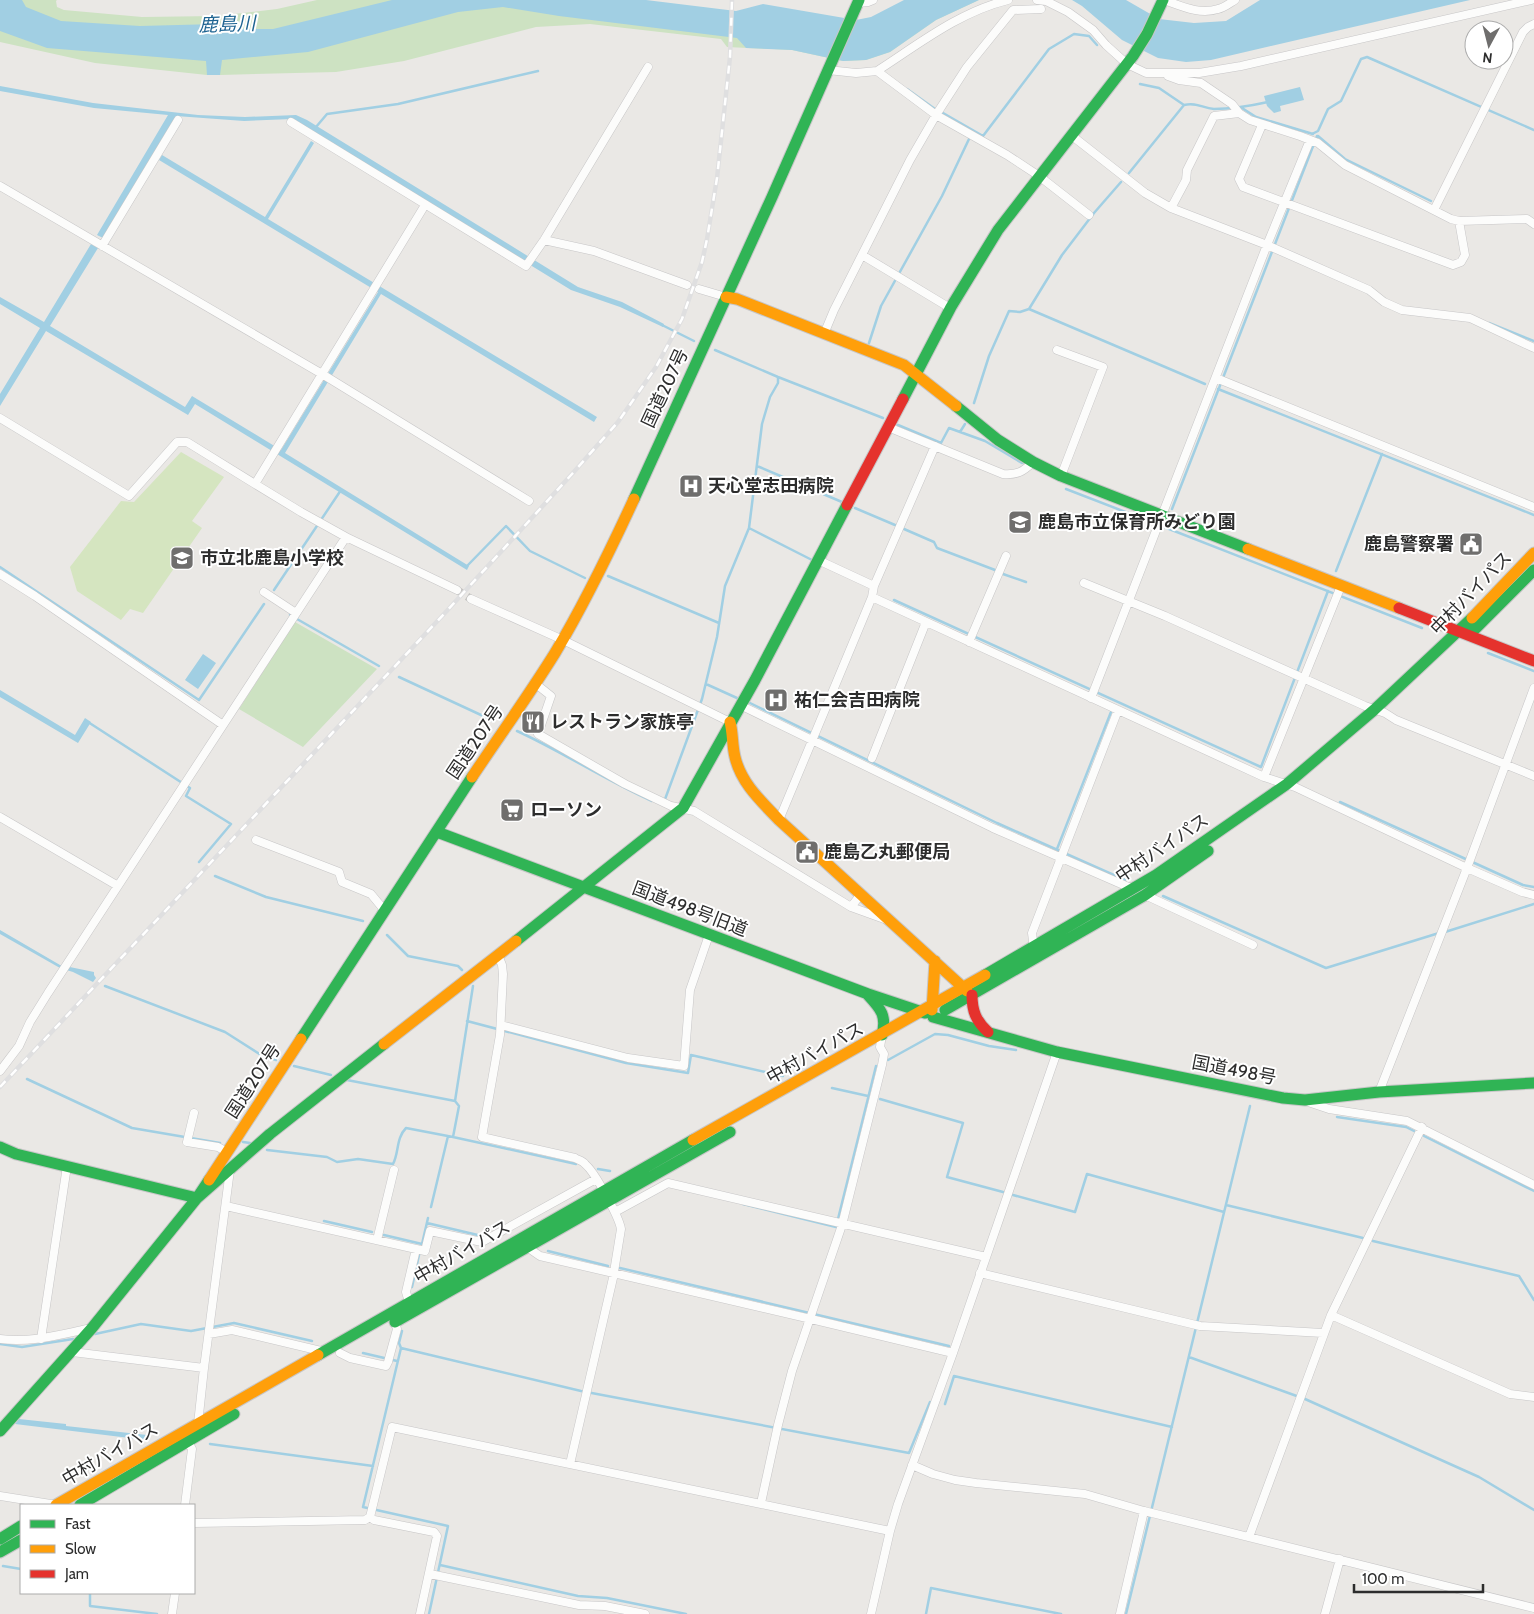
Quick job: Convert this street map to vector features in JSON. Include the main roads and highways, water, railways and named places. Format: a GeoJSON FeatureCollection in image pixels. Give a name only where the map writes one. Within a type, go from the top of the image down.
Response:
{"type":"FeatureCollection","features":[{"type":"Feature","properties":{"kind":"main road"},"geometry":{"type":"LineString","coordinates":[[0,1147],[16,1154],[197,1198],[270,1134],[334,1082],[683,808],[755,680],[951,307],[998,230],[1130,60],[1147,34],[1162,3]]}},
{"type":"Feature","properties":{"kind":"main road","name":"国道207号"},"geometry":{"type":"LineString","coordinates":[[0,1431],[92,1328],[197,1198],[505,727],[536,684],[563,640],[613,543],[857,5]]}},
{"type":"Feature","properties":{"kind":"main road"},"geometry":{"type":"LineString","coordinates":[[726,297],[737,299],[904,365],[991,435],[1033,462],[1061,476],[1162,516],[1338,591],[1534,660]]}},
{"type":"Feature","properties":{"kind":"main road","name":"中村バイパス"},"geometry":{"type":"LineString","coordinates":[[1464,634],[1534,553]]}},
{"type":"Feature","properties":{"kind":"main road","name":"中村バイパス"},"geometry":{"type":"LineString","coordinates":[[201,1427],[395,1322],[523,1243],[882,1035],[968,991],[1145,895],[1199,857],[1291,786],[1379,712],[1464,634],[1506,599],[1534,570]]}},
{"type":"Feature","properties":{"kind":"main road"},"geometry":{"type":"LineString","coordinates":[[730,722],[733,731],[735,756],[745,781],[755,795],[779,820],[968,991],[976,1020],[988,1032]]}},
{"type":"Feature","properties":{"kind":"main road"},"geometry":{"type":"LineString","coordinates":[[716,749],[735,756]]}},
{"type":"Feature","properties":{"kind":"main road","name":"中村バイパス"},"geometry":{"type":"LineString","coordinates":[[1035,954],[1291,786]]}},
{"type":"Feature","properties":{"kind":"main road","name":"国道498号旧道"},"geometry":{"type":"LineString","coordinates":[[436,832],[868,994],[929,1011]]}},
{"type":"Feature","properties":{"kind":"main road"},"geometry":{"type":"LineString","coordinates":[[929,1011],[935,961]]}},
{"type":"Feature","properties":{"kind":"main road"},"geometry":{"type":"LineString","coordinates":[[868,994],[882,1010],[885,1018],[882,1035]]}},
{"type":"Feature","properties":{"kind":"main road","name":"中村バイパス"},"geometry":{"type":"LineString","coordinates":[[606,1196],[880,1047],[929,1011]]}},
{"type":"Feature","properties":{"kind":"main road","name":"国道498号"},"geometry":{"type":"LineString","coordinates":[[929,1011],[988,1032],[1057,1052],[1266,1095],[1305,1100],[1379,1092],[1534,1083]]}},
{"type":"Feature","properties":{"kind":"main road","name":"中村バイパス"},"geometry":{"type":"LineString","coordinates":[[82,1504],[185,1437],[323,1352],[494,1253],[523,1243]]}},
{"type":"Feature","properties":{"kind":"main road","name":"中村バイパス"},"geometry":{"type":"LineString","coordinates":[[58,1504],[185,1437]]}},
{"type":"Feature","properties":{"kind":"main road"},"geometry":{"type":"LineString","coordinates":[[0,1539],[20,1527]]}},
{"type":"Feature","properties":{"kind":"main road"},"geometry":{"type":"LineString","coordinates":[[0,1552],[20,1541]]}},
{"type":"Feature","properties":{"kind":"water"},"geometry":{"type":"Polygon","coordinates":[[[0,0],[22,0],[26,7],[61,21],[140,26],[216,24],[229,29],[273,29],[392,0],[646,0],[736,11],[763,4],[856,20],[871,17],[904,0],[979,0],[936,20],[890,52],[866,60],[843,61],[792,50],[746,48],[737,38],[559,16],[503,7],[458,12],[308,52],[222,60],[220,75],[207,75],[206,61],[47,48],[0,31],[0,0]]]}},
{"type":"Feature","properties":{"kind":"water"},"geometry":{"type":"Polygon","coordinates":[[[1072,0],[1126,0],[1159,19],[1194,23],[1226,21],[1260,0],[1470,0],[1211,60],[1186,62],[1158,58],[1122,40],[1082,6],[1072,0]]]}},
{"type":"Feature","properties":{"kind":"water"},"geometry":{"type":"Polygon","coordinates":[[[0,86],[93,103],[198,115],[245,117],[296,115],[578,287],[622,302],[664,324],[663,327],[620,307],[571,290],[292,119],[244,121],[176,116],[103,238],[97,235],[168,115],[94,108],[0,91],[0,86]]]}},
{"type":"Feature","properties":{"kind":"water"},"geometry":{"type":"Polygon","coordinates":[[[1300,87],[1304,100],[1280,106],[1281,111],[1274,113],[1267,106],[1264,96],[1300,87]]]}},
{"type":"Feature","properties":{"kind":"water"},"geometry":{"type":"Polygon","coordinates":[[[311,141],[314,143],[268,219],[597,417],[594,422],[381,294],[285,453],[469,566],[467,570],[195,404],[188,415],[46,331],[0,406],[0,394],[40,328],[0,304],[0,297],[44,322],[91,244],[98,248],[50,326],[185,407],[192,396],[281,450],[378,292],[159,160],[162,155],[265,217],[311,141]]]}},
{"type":"Feature","properties":{"kind":"water"},"geometry":{"type":"Polygon","coordinates":[[[203,654],[216,663],[198,689],[185,680],[203,654]]]}},
{"type":"Feature","properties":{"kind":"water"},"geometry":{"type":"Polygon","coordinates":[[[0,690],[75,735],[85,718],[91,722],[78,743],[0,697],[0,690]]]}},
{"type":"Feature","properties":{"kind":"water"},"geometry":{"type":"Polygon","coordinates":[[[0,930],[60,965],[94,972],[96,978],[93,982],[60,968],[0,934],[0,930]]]}},
{"type":"Feature","properties":{"kind":"water"},"geometry":{"type":"Polygon","coordinates":[[[19,1419],[147,1435],[146,1440],[15,1424],[19,1419]]]}},
{"type":"Feature","properties":{"kind":"waterway"},"geometry":{"type":"LineString","coordinates":[[943,113],[983,136],[1049,49],[1074,34],[1089,36],[1097,45]]}},
{"type":"Feature","properties":{"kind":"waterway"},"geometry":{"type":"LineString","coordinates":[[1312,134],[1318,131],[1328,109],[1341,101],[1361,59],[1367,57],[1534,130]]}},
{"type":"Feature","properties":{"kind":"waterway"},"geometry":{"type":"LineString","coordinates":[[316,127],[327,114],[398,104],[538,71]]}},
{"type":"Feature","properties":{"kind":"waterway"},"geometry":{"type":"LineString","coordinates":[[1140,84],[1159,88],[1184,105]]}},
{"type":"Feature","properties":{"kind":"waterway"},"geometry":{"type":"LineString","coordinates":[[907,89],[935,109]]}},
{"type":"Feature","properties":{"kind":"waterway"},"geometry":{"type":"LineString","coordinates":[[1129,173],[1184,105],[1192,104],[1221,109],[1268,102]]}},
{"type":"Feature","properties":{"kind":"waterway"},"geometry":{"type":"LineString","coordinates":[[1242,108],[1256,117],[1313,134]]}},
{"type":"Feature","properties":{"kind":"waterway"},"geometry":{"type":"LineString","coordinates":[[1172,509],[1317,136]]}},
{"type":"Feature","properties":{"kind":"waterway"},"geometry":{"type":"LineString","coordinates":[[1318,136],[1345,159],[1431,201]]}},
{"type":"Feature","properties":{"kind":"waterway"},"geometry":{"type":"LineString","coordinates":[[869,343],[881,306],[942,196],[969,139]]}},
{"type":"Feature","properties":{"kind":"waterway"},"geometry":{"type":"LineString","coordinates":[[974,403],[989,356],[1009,311],[1020,312],[1029,309],[1062,255],[1094,213],[1121,182]]}},
{"type":"Feature","properties":{"kind":"waterway"},"geometry":{"type":"LineString","coordinates":[[1029,309],[1205,384]]}},
{"type":"Feature","properties":{"kind":"waterway"},"geometry":{"type":"LineString","coordinates":[[1489,323],[1534,341]]}},
{"type":"Feature","properties":{"kind":"waterway"},"geometry":{"type":"LineString","coordinates":[[662,325],[694,341]]}},
{"type":"Feature","properties":{"kind":"waterway"},"geometry":{"type":"LineString","coordinates":[[715,350],[883,418]]}},
{"type":"Feature","properties":{"kind":"waterway"},"geometry":{"type":"LineString","coordinates":[[664,802],[702,699],[717,637],[725,586],[749,528],[762,424],[770,397],[778,383],[778,377]]}},
{"type":"Feature","properties":{"kind":"waterway"},"geometry":{"type":"LineString","coordinates":[[1218,389],[1534,515]]}},
{"type":"Feature","properties":{"kind":"waterway"},"geometry":{"type":"LineString","coordinates":[[960,432],[965,424]]}},
{"type":"Feature","properties":{"kind":"waterway"},"geometry":{"type":"LineString","coordinates":[[898,425],[941,443],[949,428],[985,441],[1022,463]]}},
{"type":"Feature","properties":{"kind":"waterway"},"geometry":{"type":"LineString","coordinates":[[1336,571],[1382,454]]}},
{"type":"Feature","properties":{"kind":"waterway"},"geometry":{"type":"LineString","coordinates":[[757,466],[842,502]]}},
{"type":"Feature","properties":{"kind":"waterway"},"geometry":{"type":"LineString","coordinates":[[1066,489],[1154,523]]}},
{"type":"Feature","properties":{"kind":"waterway"},"geometry":{"type":"LineString","coordinates":[[274,590],[341,490]]}},
{"type":"Feature","properties":{"kind":"waterway"},"geometry":{"type":"LineString","coordinates":[[855,508],[895,525]]}},
{"type":"Feature","properties":{"kind":"waterway"},"geometry":{"type":"LineString","coordinates":[[467,566],[506,526],[530,551],[585,578]]}},
{"type":"Feature","properties":{"kind":"waterway"},"geometry":{"type":"LineString","coordinates":[[1164,527],[1422,628]]}},
{"type":"Feature","properties":{"kind":"waterway"},"geometry":{"type":"LineString","coordinates":[[749,528],[812,560]]}},
{"type":"Feature","properties":{"kind":"waterway"},"geometry":{"type":"LineString","coordinates":[[904,529],[934,542],[937,548],[995,570]]}},
{"type":"Feature","properties":{"kind":"waterway"},"geometry":{"type":"LineString","coordinates":[[0,567],[199,700],[264,604]]}},
{"type":"Feature","properties":{"kind":"waterway"},"geometry":{"type":"LineString","coordinates":[[1003,574],[1026,582]]}},
{"type":"Feature","properties":{"kind":"waterway"},"geometry":{"type":"LineString","coordinates":[[608,576],[719,623]]}},
{"type":"Feature","properties":{"kind":"waterway"},"geometry":{"type":"LineString","coordinates":[[894,600],[1261,767],[1328,591]]}},
{"type":"Feature","properties":{"kind":"waterway"},"geometry":{"type":"LineString","coordinates":[[290,615],[379,666]]}},
{"type":"Feature","properties":{"kind":"waterway"},"geometry":{"type":"LineString","coordinates":[[1488,653],[1534,671]]}},
{"type":"Feature","properties":{"kind":"waterway"},"geometry":{"type":"LineString","coordinates":[[399,677],[494,721]]}},
{"type":"Feature","properties":{"kind":"waterway"},"geometry":{"type":"LineString","coordinates":[[706,684],[737,698]]}},
{"type":"Feature","properties":{"kind":"waterway"},"geometry":{"type":"LineString","coordinates":[[750,703],[997,823],[1125,880]]}},
{"type":"Feature","properties":{"kind":"waterway"},"geometry":{"type":"LineString","coordinates":[[1057,849],[1111,712]]}},
{"type":"Feature","properties":{"kind":"waterway"},"geometry":{"type":"LineString","coordinates":[[88,722],[190,788],[186,796],[231,824],[199,862]]}},
{"type":"Feature","properties":{"kind":"waterway"},"geometry":{"type":"LineString","coordinates":[[517,731],[652,801]]}},
{"type":"Feature","properties":{"kind":"waterway"},"geometry":{"type":"LineString","coordinates":[[1340,802],[1523,885],[1534,887]]}},
{"type":"Feature","properties":{"kind":"waterway"},"geometry":{"type":"LineString","coordinates":[[215,876],[266,897],[363,921]]}},
{"type":"Feature","properties":{"kind":"waterway"},"geometry":{"type":"LineString","coordinates":[[1163,896],[1326,968],[1439,933]]}},
{"type":"Feature","properties":{"kind":"waterway"},"geometry":{"type":"LineString","coordinates":[[1445,932],[1534,904]]}},
{"type":"Feature","properties":{"kind":"waterway"},"geometry":{"type":"LineString","coordinates":[[387,935],[408,956],[458,966],[462,970]]}},
{"type":"Feature","properties":{"kind":"waterway"},"geometry":{"type":"LineString","coordinates":[[105,986],[225,1032],[261,1055],[276,1060]]}},
{"type":"Feature","properties":{"kind":"waterway"},"geometry":{"type":"LineString","coordinates":[[455,1101],[473,986]]}},
{"type":"Feature","properties":{"kind":"waterway"},"geometry":{"type":"LineString","coordinates":[[467,1021],[626,1063],[688,1073],[691,1055],[783,1076]]}},
{"type":"Feature","properties":{"kind":"waterway"},"geometry":{"type":"LineString","coordinates":[[888,1060],[935,1034],[948,1035],[989,1046],[1016,1050]]}},
{"type":"Feature","properties":{"kind":"waterway"},"geometry":{"type":"LineString","coordinates":[[294,1066],[331,1075]]}},
{"type":"Feature","properties":{"kind":"waterway"},"geometry":{"type":"LineString","coordinates":[[743,1204],[836,1227],[876,1066]]}},
{"type":"Feature","properties":{"kind":"waterway"},"geometry":{"type":"LineString","coordinates":[[27,1079],[132,1128],[220,1143]]}},
{"type":"Feature","properties":{"kind":"waterway"},"geometry":{"type":"LineString","coordinates":[[347,1080],[455,1101],[459,1106],[453,1137]]}},
{"type":"Feature","properties":{"kind":"waterway"},"geometry":{"type":"LineString","coordinates":[[832,1088],[868,1096]]}},
{"type":"Feature","properties":{"kind":"waterway"},"geometry":{"type":"LineString","coordinates":[[880,1099],[963,1123],[947,1177],[1003,1192]]}},
{"type":"Feature","properties":{"kind":"waterway"},"geometry":{"type":"LineString","coordinates":[[1126,1614],[1250,1106]]}},
{"type":"Feature","properties":{"kind":"waterway"},"geometry":{"type":"LineString","coordinates":[[1337,1117],[1406,1127],[1414,1131]]}},
{"type":"Feature","properties":{"kind":"waterway"},"geometry":{"type":"LineString","coordinates":[[267,1150],[327,1157],[337,1162],[358,1159],[393,1164],[399,1141],[406,1128],[576,1164]]}},
{"type":"Feature","properties":{"kind":"waterway"},"geometry":{"type":"LineString","coordinates":[[431,1207],[448,1136]]}},
{"type":"Feature","properties":{"kind":"waterway"},"geometry":{"type":"LineString","coordinates":[[1424,1136],[1534,1191]]}},
{"type":"Feature","properties":{"kind":"waterway"},"geometry":{"type":"LineString","coordinates":[[243,1142],[250,1143]]}},
{"type":"Feature","properties":{"kind":"waterway"},"geometry":{"type":"LineString","coordinates":[[598,1169],[610,1171]]}},
{"type":"Feature","properties":{"kind":"waterway"},"geometry":{"type":"LineString","coordinates":[[1013,1195],[1075,1212],[1087,1174],[1224,1212]]}},
{"type":"Feature","properties":{"kind":"waterway"},"geometry":{"type":"LineString","coordinates":[[1226,1205],[1363,1238]]}},
{"type":"Feature","properties":{"kind":"waterway"},"geometry":{"type":"LineString","coordinates":[[384,1235],[422,1244],[428,1218]]}},
{"type":"Feature","properties":{"kind":"waterway"},"geometry":{"type":"LineString","coordinates":[[324,1221],[372,1232]]}},
{"type":"Feature","properties":{"kind":"waterway"},"geometry":{"type":"LineString","coordinates":[[427,1223],[482,1236]]}},
{"type":"Feature","properties":{"kind":"waterway"},"geometry":{"type":"LineString","coordinates":[[1373,1241],[1519,1276],[1534,1300]]}},
{"type":"Feature","properties":{"kind":"waterway"},"geometry":{"type":"LineString","coordinates":[[548,1251],[608,1266]]}},
{"type":"Feature","properties":{"kind":"waterway"},"geometry":{"type":"LineString","coordinates":[[412,1287],[419,1255]]}},
{"type":"Feature","properties":{"kind":"waterway"},"geometry":{"type":"LineString","coordinates":[[620,1268],[949,1346]]}},
{"type":"Feature","properties":{"kind":"waterway"},"geometry":{"type":"LineString","coordinates":[[95,1334],[141,1324],[191,1331],[234,1323],[312,1341]]}},
{"type":"Feature","properties":{"kind":"waterway"},"geometry":{"type":"LineString","coordinates":[[401,1348],[399,1343],[402,1331]]}},
{"type":"Feature","properties":{"kind":"waterway"},"geometry":{"type":"LineString","coordinates":[[0,1344],[22,1347],[73,1339]]}},
{"type":"Feature","properties":{"kind":"waterway"},"geometry":{"type":"LineString","coordinates":[[429,1614],[448,1526],[363,1507],[401,1348],[581,1391],[909,1453],[930,1402]]}},
{"type":"Feature","properties":{"kind":"waterway"},"geometry":{"type":"LineString","coordinates":[[363,1353],[397,1361]]}},
{"type":"Feature","properties":{"kind":"waterway"},"geometry":{"type":"LineString","coordinates":[[1189,1357],[1305,1399],[1479,1477],[1534,1510]]}},
{"type":"Feature","properties":{"kind":"waterway"},"geometry":{"type":"LineString","coordinates":[[945,1404],[954,1376],[1172,1427]]}},
{"type":"Feature","properties":{"kind":"waterway"},"geometry":{"type":"LineString","coordinates":[[210,1444],[373,1466]]}},
{"type":"Feature","properties":{"kind":"waterway"},"geometry":{"type":"LineString","coordinates":[[440,1565],[578,1596],[607,1598],[686,1614]]}},
{"type":"Feature","properties":{"kind":"waterway"},"geometry":{"type":"LineString","coordinates":[[3,1566],[20,1569]]}},
{"type":"Feature","properties":{"kind":"waterway"},"geometry":{"type":"LineString","coordinates":[[926,1614],[931,1588],[1061,1614]]}},
{"type":"Feature","properties":{"kind":"waterway"},"geometry":{"type":"LineString","coordinates":[[90,1594],[90,1606],[157,1614]]}},
{"type":"Feature","properties":{"kind":"tunnel"},"geometry":{"type":"LineString","coordinates":[[457,590],[471,599]]}},
{"type":"Feature","properties":{"kind":"railway"},"geometry":{"type":"LineString","coordinates":[[0,1087],[444,614],[572,474],[618,422],[656,367],[682,319],[702,262],[707,239],[717,178],[730,57],[732,0]]}},
{"type":"Feature","properties":{"kind":"place","name":"天心堂志田病院"},"geometry":{"type":"Point","coordinates":[691,486]}},
{"type":"Feature","properties":{"kind":"place","name":"鹿島市立保育所みどり園"},"geometry":{"type":"Point","coordinates":[1020,522]}},
{"type":"Feature","properties":{"kind":"place","name":"鹿島警察署"},"geometry":{"type":"Point","coordinates":[1471,544]}},
{"type":"Feature","properties":{"kind":"place","name":"市立北鹿島小学校"},"geometry":{"type":"Point","coordinates":[182,558]}},
{"type":"Feature","properties":{"kind":"place","name":"祐仁会吉田病院"},"geometry":{"type":"Point","coordinates":[776,700]}},
{"type":"Feature","properties":{"kind":"place","name":"レストラン家族亭"},"geometry":{"type":"Point","coordinates":[533,722]}},
{"type":"Feature","properties":{"kind":"place","name":"ローソン"},"geometry":{"type":"Point","coordinates":[512,810]}},
{"type":"Feature","properties":{"kind":"place","name":"鹿島乙丸郵便局"},"geometry":{"type":"Point","coordinates":[807,852]}},
{"type":"Feature","properties":{"kind":"water label","name":"鹿島川"},"geometry":{"type":"Point","coordinates":[227,24]}}]}
